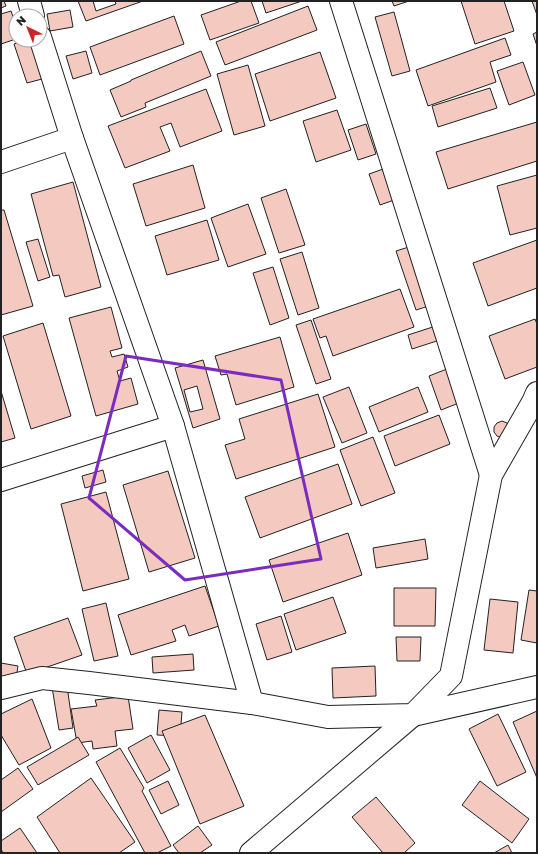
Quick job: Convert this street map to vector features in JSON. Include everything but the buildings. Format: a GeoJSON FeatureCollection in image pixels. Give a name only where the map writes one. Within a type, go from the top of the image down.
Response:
{"type":"FeatureCollection","features":[{"type":"Feature","properties":{"kind":"street"},"geometry":{"type":"LineString","coordinates":[[341,1],[491,475]]}},
{"type":"Feature","properties":{"kind":"street"},"geometry":{"type":"LineString","coordinates":[[43,48],[72,138],[173,426],[252,703]]}},
{"type":"Feature","properties":{"kind":"street"},"geometry":{"type":"LineString","coordinates":[[1,162],[72,138]]}},
{"type":"Feature","properties":{"kind":"street"},"geometry":{"type":"LineString","coordinates":[[251,853],[413,715],[451,676],[491,475],[534,402],[537,394]]}},
{"type":"Feature","properties":{"kind":"street"},"geometry":{"type":"LineString","coordinates":[[1,480],[173,426]]}},
{"type":"Feature","properties":{"kind":"street"},"geometry":{"type":"LineString","coordinates":[[1,688],[42,678],[252,703],[328,717],[413,715],[537,687]]}},
{"type":"Feature","properties":{"kind":"highlighted area"},"geometry":{"type":"Polygon","coordinates":[[[126,356],[281,380],[321,559],[185,580],[89,498],[126,356]]]}}]}
